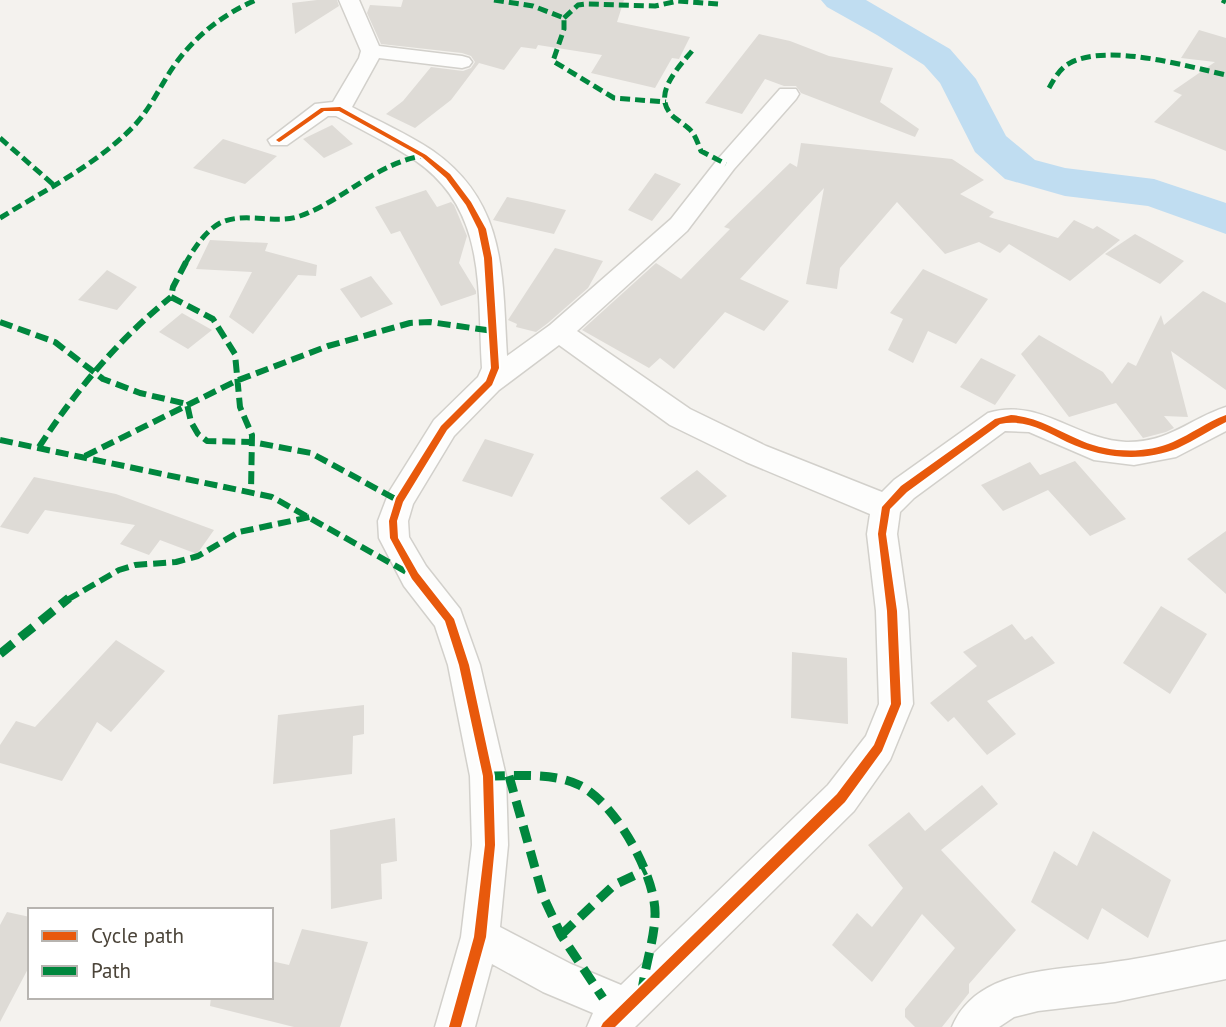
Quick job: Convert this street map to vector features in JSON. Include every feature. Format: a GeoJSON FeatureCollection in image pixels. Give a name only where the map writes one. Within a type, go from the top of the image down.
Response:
{"type":"FeatureCollection","features":[{"type":"Feature","properties":{"kind":"street"},"geometry":{"type":"LineString","coordinates":[[340,109],[369,58],[370,51],[349,0]]}},
{"type":"Feature","properties":{"kind":"street"},"geometry":{"type":"LineString","coordinates":[[370,51],[462,62]]}},
{"type":"Feature","properties":{"kind":"street"},"geometry":{"type":"LineString","coordinates":[[455,1027],[480,937],[490,845],[488,776],[464,665],[449,620],[415,576],[394,538],[393,521],[399,501],[444,428],[489,383],[559,332],[678,225],[733,155],[788,94]]}},
{"type":"Feature","properties":{"kind":"street"},"geometry":{"type":"LineString","coordinates":[[279,140],[323,108],[340,109],[424,156],[448,176],[469,204],[482,229],[488,258],[495,368],[489,383]]}},
{"type":"Feature","properties":{"kind":"street"},"geometry":{"type":"LineString","coordinates":[[559,332],[680,417],[756,454],[886,508]]}},
{"type":"Feature","properties":{"kind":"street"},"geometry":{"type":"LineString","coordinates":[[480,937],[557,978],[618,1018],[841,798],[878,748],[896,704],[892,611],[881,534],[886,508],[904,489],[998,421],[1013,417],[1036,422],[1065,438],[1095,449],[1128,453],[1160,451],[1226,418]]}},
{"type":"Feature","properties":{"kind":"street"},"geometry":{"type":"LineString","coordinates":[[972,1027],[977,1019],[1002,1001],[1047,989],[1114,982],[1226,960]]}},
{"type":"Feature","properties":{"kind":"building"},"geometry":{"type":"Polygon","coordinates":[[[337,0],[339,6],[295,34],[292,3],[337,0]]]}},
{"type":"Feature","properties":{"kind":"building"},"geometry":{"type":"Polygon","coordinates":[[[403,0],[624,0],[617,22],[690,37],[679,59],[672,58],[655,88],[591,73],[602,55],[538,45],[536,49],[521,47],[504,70],[479,63],[451,100],[415,128],[386,114],[403,101],[431,67],[463,71],[471,68],[475,62],[471,56],[462,53],[381,44],[367,13],[370,5],[401,7],[403,0]]]}},
{"type":"Feature","properties":{"kind":"building"},"geometry":{"type":"Polygon","coordinates":[[[1199,30],[1226,38],[1226,151],[1154,122],[1182,95],[1173,91],[1215,62],[1181,58],[1199,30]]]}},
{"type":"Feature","properties":{"kind":"building"},"geometry":{"type":"Polygon","coordinates":[[[759,34],[790,41],[829,56],[893,68],[880,102],[919,129],[915,137],[801,93],[796,86],[784,86],[765,79],[742,114],[705,103],[759,34]]]}},
{"type":"Feature","properties":{"kind":"building"},"geometry":{"type":"Polygon","coordinates":[[[332,125],[353,144],[324,158],[303,139],[332,125]]]}},
{"type":"Feature","properties":{"kind":"building"},"geometry":{"type":"Polygon","coordinates":[[[223,139],[277,156],[245,184],[193,168],[223,139]]]}},
{"type":"Feature","properties":{"kind":"building"},"geometry":{"type":"Polygon","coordinates":[[[801,143],[952,159],[984,180],[960,194],[994,212],[989,217],[1058,238],[1074,220],[1093,229],[1097,226],[1120,240],[1070,281],[1009,244],[1000,253],[979,242],[945,254],[897,202],[840,268],[837,289],[806,284],[824,188],[740,279],[789,301],[764,331],[725,312],[674,369],[660,358],[649,368],[582,330],[656,263],[681,279],[730,229],[724,227],[790,163],[797,167],[801,143]]]}},
{"type":"Feature","properties":{"kind":"building"},"geometry":{"type":"Polygon","coordinates":[[[655,173],[681,184],[652,221],[628,210],[655,173]]]}},
{"type":"Feature","properties":{"kind":"building"},"geometry":{"type":"Polygon","coordinates":[[[426,190],[437,207],[451,202],[454,205],[467,236],[459,263],[476,291],[476,294],[441,306],[400,231],[391,234],[375,207],[426,190]]]}},
{"type":"Feature","properties":{"kind":"building"},"geometry":{"type":"Polygon","coordinates":[[[507,197],[566,210],[554,234],[493,220],[507,197]]]}},
{"type":"Feature","properties":{"kind":"building"},"geometry":{"type":"Polygon","coordinates":[[[1135,234],[1184,261],[1160,284],[1105,254],[1135,234]]]}},
{"type":"Feature","properties":{"kind":"building"},"geometry":{"type":"Polygon","coordinates":[[[210,240],[268,243],[265,251],[317,265],[316,276],[298,275],[253,334],[229,317],[252,272],[196,269],[210,240]]]}},
{"type":"Feature","properties":{"kind":"building"},"geometry":{"type":"Polygon","coordinates":[[[555,248],[603,261],[588,288],[548,323],[536,332],[516,327],[517,324],[508,320],[555,248]]]}},
{"type":"Feature","properties":{"kind":"building"},"geometry":{"type":"Polygon","coordinates":[[[923,269],[988,299],[956,344],[928,331],[913,363],[888,350],[903,319],[890,313],[923,269]]]}},
{"type":"Feature","properties":{"kind":"building"},"geometry":{"type":"Polygon","coordinates":[[[107,270],[137,287],[117,310],[78,300],[107,270]]]}},
{"type":"Feature","properties":{"kind":"building"},"geometry":{"type":"Polygon","coordinates":[[[371,276],[393,304],[361,318],[340,289],[371,276]]]}},
{"type":"Feature","properties":{"kind":"building"},"geometry":{"type":"Polygon","coordinates":[[[1203,291],[1226,303],[1226,390],[1171,351],[1188,417],[1164,416],[1174,428],[1166,432],[1143,438],[1116,403],[1069,417],[1021,354],[1039,335],[1103,372],[1112,384],[1128,362],[1136,366],[1161,315],[1164,325],[1203,291]]]}},
{"type":"Feature","properties":{"kind":"building"},"geometry":{"type":"Polygon","coordinates":[[[182,313],[212,330],[188,349],[159,332],[182,313]]]}},
{"type":"Feature","properties":{"kind":"building"},"geometry":{"type":"Polygon","coordinates":[[[981,358],[1016,375],[995,405],[960,387],[981,358]]]}},
{"type":"Feature","properties":{"kind":"building"},"geometry":{"type":"Polygon","coordinates":[[[485,439],[534,454],[512,497],[462,481],[485,439]]]}},
{"type":"Feature","properties":{"kind":"building"},"geometry":{"type":"Polygon","coordinates":[[[1075,461],[1126,519],[1090,536],[1048,490],[1003,511],[981,485],[1030,462],[1040,475],[1075,461]]]}},
{"type":"Feature","properties":{"kind":"building"},"geometry":{"type":"Polygon","coordinates":[[[697,470],[727,496],[689,525],[660,498],[697,470]]]}},
{"type":"Feature","properties":{"kind":"building"},"geometry":{"type":"Polygon","coordinates":[[[34,477],[116,494],[214,530],[197,554],[160,540],[149,555],[120,544],[135,525],[45,510],[28,534],[0,527],[34,477]]]}},
{"type":"Feature","properties":{"kind":"building"},"geometry":{"type":"Polygon","coordinates":[[[1226,531],[1226,594],[1187,559],[1226,531]]]}},
{"type":"Feature","properties":{"kind":"building"},"geometry":{"type":"Polygon","coordinates":[[[1161,606],[1207,634],[1170,694],[1123,663],[1161,606]]]}},
{"type":"Feature","properties":{"kind":"building"},"geometry":{"type":"Polygon","coordinates":[[[1012,624],[1025,640],[1032,636],[1055,663],[987,701],[1016,734],[987,755],[954,717],[948,722],[930,703],[977,666],[963,652],[1012,624]]]}},
{"type":"Feature","properties":{"kind":"building"},"geometry":{"type":"Polygon","coordinates":[[[116,640],[165,671],[111,732],[97,722],[62,781],[0,763],[0,745],[16,721],[35,727],[116,640]]]}},
{"type":"Feature","properties":{"kind":"building"},"geometry":{"type":"Polygon","coordinates":[[[792,652],[847,658],[848,724],[791,718],[792,652]]]}},
{"type":"Feature","properties":{"kind":"building"},"geometry":{"type":"Polygon","coordinates":[[[364,705],[364,734],[353,736],[352,774],[273,784],[278,715],[364,705]]]}},
{"type":"Feature","properties":{"kind":"building"},"geometry":{"type":"Polygon","coordinates":[[[982,785],[998,804],[941,850],[1016,930],[969,984],[969,993],[942,1027],[915,1027],[905,1017],[905,1009],[955,948],[922,914],[872,982],[832,945],[857,913],[872,927],[903,888],[868,845],[909,812],[925,831],[982,785]]]}},
{"type":"Feature","properties":{"kind":"building"},"geometry":{"type":"Polygon","coordinates":[[[395,818],[397,861],[381,864],[382,899],[331,909],[330,830],[395,818]]]}},
{"type":"Feature","properties":{"kind":"building"},"geometry":{"type":"Polygon","coordinates":[[[1093,831],[1171,880],[1148,938],[1102,908],[1088,940],[1031,902],[1054,851],[1077,866],[1093,831]]]}},
{"type":"Feature","properties":{"kind":"building"},"geometry":{"type":"Polygon","coordinates":[[[7,912],[28,917],[28,969],[0,1022],[0,925],[7,912]]]}},
{"type":"Feature","properties":{"kind":"building"},"geometry":{"type":"Polygon","coordinates":[[[302,929],[368,942],[340,1027],[294,1027],[210,1006],[211,999],[273,999],[273,961],[289,965],[302,929]]]}},
{"type":"Feature","properties":{"kind":"waterway"},"geometry":{"type":"LineString","coordinates":[[839,0],[890,27],[937,57],[957,79],[989,143],[1020,170],[1065,182],[1154,193],[1226,219]]}},
{"type":"Feature","properties":{"kind":"marked path"},"geometry":{"type":"LineString","coordinates":[[0,218],[85,166],[117,142],[142,116],[176,63],[195,41],[218,21],[256,0]]}},
{"type":"Feature","properties":{"kind":"marked path"},"geometry":{"type":"LineString","coordinates":[[494,0],[533,6],[564,18],[564,29],[553,61],[614,98],[666,102]]}},
{"type":"Feature","properties":{"kind":"marked path"},"geometry":{"type":"LineString","coordinates":[[1222,0],[1226,2]]}},
{"type":"Feature","properties":{"kind":"marked path"},"geometry":{"type":"LineString","coordinates":[[564,18],[578,5],[587,4],[655,6],[678,1],[718,4]]}},
{"type":"Feature","properties":{"kind":"marked path"},"geometry":{"type":"LineString","coordinates":[[692,51],[668,81],[664,92],[666,102],[672,116],[692,128],[701,151],[726,164]]}},
{"type":"Feature","properties":{"kind":"marked path"},"geometry":{"type":"LineString","coordinates":[[1049,88],[1070,63],[1102,56],[1146,59],[1226,75]]}},
{"type":"Feature","properties":{"kind":"marked path"},"geometry":{"type":"LineString","coordinates":[[0,138],[55,186]]}},
{"type":"Feature","properties":{"kind":"marked path"},"geometry":{"type":"LineString","coordinates":[[251,492],[252,435],[240,407],[235,354],[213,319],[171,297],[173,287],[199,243],[221,223],[241,218],[281,220],[301,216],[389,165],[421,156]]}},
{"type":"Feature","properties":{"kind":"marked path"},"geometry":{"type":"LineString","coordinates":[[39,447],[98,366],[115,347],[171,297]]}},
{"type":"Feature","properties":{"kind":"marked path"},"geometry":{"type":"LineString","coordinates":[[0,322],[55,342],[103,379],[140,393],[187,404],[191,422],[198,434],[207,441],[252,442],[311,453],[399,501]]}},
{"type":"Feature","properties":{"kind":"marked path"},"geometry":{"type":"LineString","coordinates":[[85,456],[236,381],[328,346],[410,323],[430,322],[493,331]]}},
{"type":"Feature","properties":{"kind":"marked path"},"geometry":{"type":"LineString","coordinates":[[0,440],[272,497],[412,575]]}},
{"type":"Feature","properties":{"kind":"marked path"},"geometry":{"type":"LineString","coordinates":[[0,654],[70,597],[119,570],[135,565],[176,562],[198,556],[239,532],[310,517]]}},
{"type":"Feature","properties":{"kind":"marked path"},"geometry":{"type":"LineString","coordinates":[[488,776],[545,777],[568,781],[592,793],[618,823],[641,863],[654,901],[655,916],[642,991]]}},
{"type":"Feature","properties":{"kind":"marked path"},"geometry":{"type":"LineString","coordinates":[[509,776],[543,896],[561,935],[603,998]]}},
{"type":"Feature","properties":{"kind":"marked path"},"geometry":{"type":"LineString","coordinates":[[561,935],[614,885],[646,870]]}},
{"type":"Feature","properties":{"kind":"cycle path"},"geometry":{"type":"LineString","coordinates":[[279,140],[323,109],[340,109],[424,156],[448,176],[469,204],[482,229],[488,258],[495,368],[489,383],[444,428],[399,501],[393,521],[394,538],[415,576],[449,619],[464,665],[488,776],[490,845],[480,937],[455,1027]]}},
{"type":"Feature","properties":{"kind":"cycle path"},"geometry":{"type":"LineString","coordinates":[[607,1027],[841,798],[878,748],[896,704],[892,611],[882,534],[886,507],[904,489],[998,421],[1023,419],[1094,449],[1134,453],[1166,449],[1226,418]]}}]}
